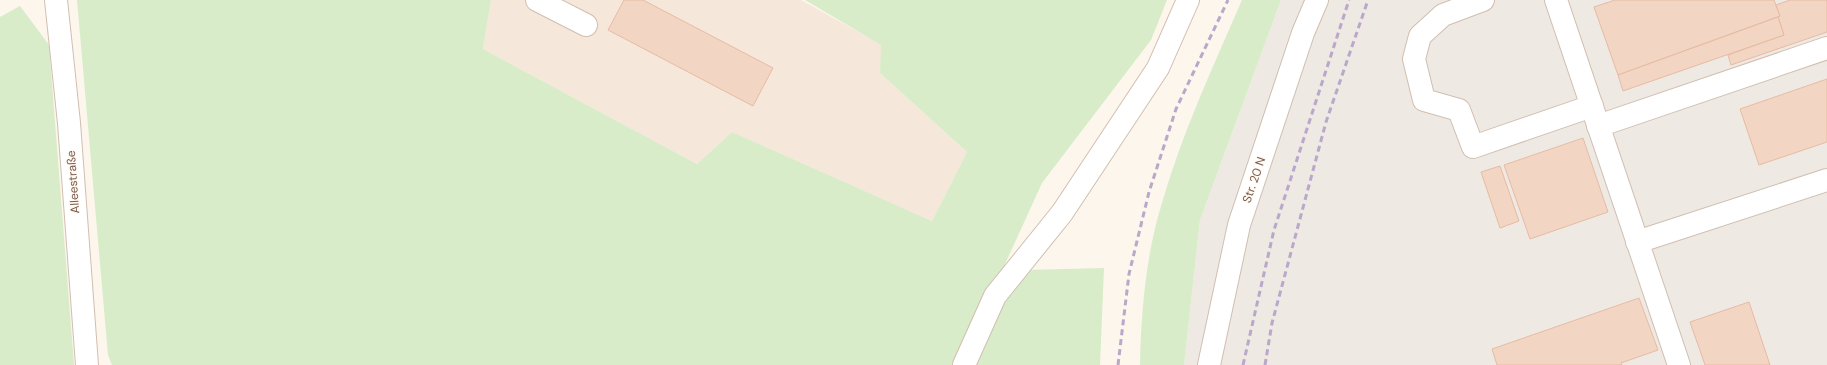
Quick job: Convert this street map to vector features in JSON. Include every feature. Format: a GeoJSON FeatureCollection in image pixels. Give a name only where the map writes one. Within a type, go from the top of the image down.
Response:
{"type":"FeatureCollection","features":[{"type":"Feature","properties":{"kind":"street","name":"Alleestraße"},"geometry":{"type":"LineString","coordinates":[[56,0],[68,123],[87,365]]}},
{"type":"Feature","properties":{"kind":"street"},"geometry":{"type":"LineString","coordinates":[[537,0],[586,26]]}},
{"type":"Feature","properties":{"kind":"street"},"geometry":{"type":"LineString","coordinates":[[964,365],[995,296],[1062,213],[1158,68],[1188,0]]}},
{"type":"Feature","properties":{"kind":"street","name":"Str. 20 N"},"geometry":{"type":"LineString","coordinates":[[1209,365],[1239,225],[1303,34],[1317,0]]}},
{"type":"Feature","properties":{"kind":"street"},"geometry":{"type":"LineString","coordinates":[[1483,0],[1443,15],[1420,36],[1414,60],[1424,100],[1460,110],[1473,147],[1595,116],[1827,48]]}},
{"type":"Feature","properties":{"kind":"street"},"geometry":{"type":"LineString","coordinates":[[1556,0],[1679,365]]}},
{"type":"Feature","properties":{"kind":"street"},"geometry":{"type":"LineString","coordinates":[[1637,242],[1827,180]]}},
{"type":"Feature","properties":{"kind":"shaded area"},"geometry":{"type":"Polygon","coordinates":[[[491,0],[801,0],[882,45],[880,73],[967,152],[932,221],[732,132],[697,164],[483,49],[491,0]]]}},
{"type":"Feature","properties":{"kind":"shaded area"},"geometry":{"type":"Polygon","coordinates":[[[1281,0],[1827,0],[1827,365],[1184,365],[1200,220],[1281,0]]]}},
{"type":"Feature","properties":{"kind":"green space"},"geometry":{"type":"Polygon","coordinates":[[[77,0],[491,0],[483,49],[697,164],[732,132],[932,221],[967,152],[880,73],[881,45],[805,0],[1167,0],[1151,40],[1042,183],[959,365],[112,365],[108,355],[77,0]]]}},
{"type":"Feature","properties":{"kind":"green space"},"geometry":{"type":"Polygon","coordinates":[[[1242,0],[1281,0],[1200,220],[1184,365],[1140,365],[1145,283],[1157,222],[1170,177],[1188,126],[1242,0]]]}},
{"type":"Feature","properties":{"kind":"green space"},"geometry":{"type":"Polygon","coordinates":[[[20,6],[49,45],[74,365],[0,365],[0,17],[20,6]]]}},
{"type":"Feature","properties":{"kind":"green space"},"geometry":{"type":"Polygon","coordinates":[[[1104,268],[1100,365],[971,365],[989,323],[1024,270],[1104,268]]]}},
{"type":"Feature","properties":{"kind":"building"},"geometry":{"type":"Polygon","coordinates":[[[624,0],[643,0],[773,68],[753,106],[608,30],[624,0]]]}},
{"type":"Feature","properties":{"kind":"building"},"geometry":{"type":"Polygon","coordinates":[[[1615,0],[1774,0],[1780,16],[1618,75],[1594,7],[1615,0]]]}},
{"type":"Feature","properties":{"kind":"building"},"geometry":{"type":"Polygon","coordinates":[[[1790,0],[1827,0],[1827,32],[1731,65],[1728,55],[1784,35],[1776,5],[1790,0]]]}},
{"type":"Feature","properties":{"kind":"building"},"geometry":{"type":"Polygon","coordinates":[[[1778,17],[1784,35],[1623,91],[1618,75],[1778,17]]]}},
{"type":"Feature","properties":{"kind":"building"},"geometry":{"type":"Polygon","coordinates":[[[1827,79],[1827,142],[1759,165],[1740,109],[1827,79]]]}},
{"type":"Feature","properties":{"kind":"building"},"geometry":{"type":"Polygon","coordinates":[[[1583,138],[1608,212],[1530,239],[1504,165],[1583,138]]]}},
{"type":"Feature","properties":{"kind":"building"},"geometry":{"type":"Polygon","coordinates":[[[1500,166],[1519,221],[1500,228],[1481,172],[1500,166]]]}},
{"type":"Feature","properties":{"kind":"building"},"geometry":{"type":"Polygon","coordinates":[[[1639,298],[1658,350],[1621,363],[1622,365],[1497,365],[1492,349],[1639,298]]]}},
{"type":"Feature","properties":{"kind":"building"},"geometry":{"type":"Polygon","coordinates":[[[1749,302],[1770,365],[1705,365],[1690,322],[1749,302]]]}},
{"type":"Feature","properties":{"kind":"railway"},"geometry":{"type":"LineString","coordinates":[[1118,365],[1129,274],[1149,192],[1176,109],[1228,0]]}},
{"type":"Feature","properties":{"kind":"railway"},"geometry":{"type":"LineString","coordinates":[[1243,365],[1274,230],[1349,0]]}},
{"type":"Feature","properties":{"kind":"railway"},"geometry":{"type":"LineString","coordinates":[[1265,365],[1272,323],[1326,122],[1368,0]]}}]}
